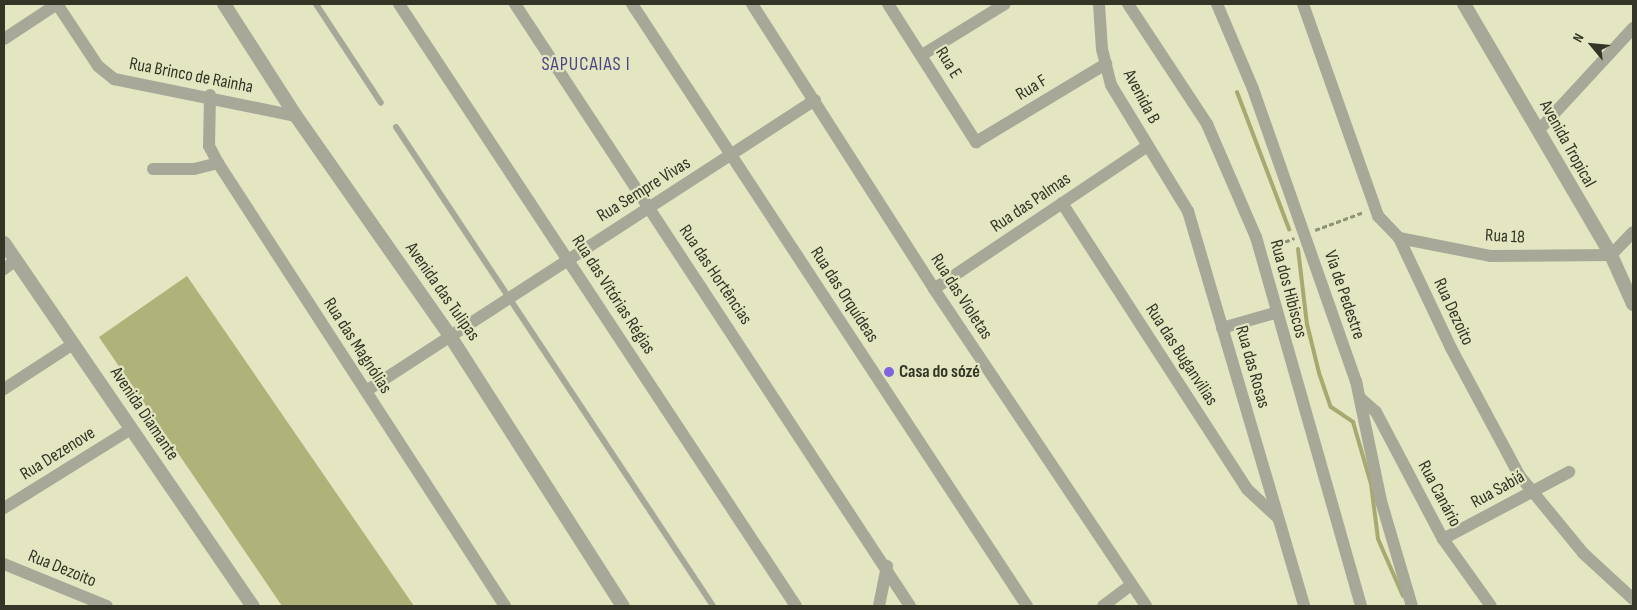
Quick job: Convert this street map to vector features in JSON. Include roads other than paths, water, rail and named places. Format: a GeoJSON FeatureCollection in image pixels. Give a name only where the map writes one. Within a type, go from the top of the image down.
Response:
{"type":"FeatureCollection","features":[{"type":"Feature","properties":{"kind":"street"},"geometry":{"type":"LineString","coordinates":[[4,40],[57,4]]}},
{"type":"Feature","properties":{"kind":"street","name":"Rua Brinco de Rainha"},"geometry":{"type":"LineString","coordinates":[[57,4],[98,66],[114,79],[210,95],[296,116]]}},
{"type":"Feature","properties":{"kind":"street","name":"Avenida das Tulipas"},"geometry":{"type":"LineString","coordinates":[[224,4],[296,116],[450,336],[623,606]]}},
{"type":"Feature","properties":{"kind":"street","name":"Rua das Vitórias Régias"},"geometry":{"type":"LineString","coordinates":[[398,4],[796,606]]}},
{"type":"Feature","properties":{"kind":"street","name":"Rua das Hortências"},"geometry":{"type":"LineString","coordinates":[[515,4],[887,566],[910,606]]}},
{"type":"Feature","properties":{"kind":"street","name":"Rua das Orquídeas"},"geometry":{"type":"LineString","coordinates":[[632,4],[1027,606]]}},
{"type":"Feature","properties":{"kind":"street","name":"Rua das Violetas"},"geometry":{"type":"LineString","coordinates":[[752,4],[934,288],[1130,586],[1146,606]]}},
{"type":"Feature","properties":{"kind":"street","name":"Rua E"},"geometry":{"type":"LineString","coordinates":[[888,4],[976,142]]}},
{"type":"Feature","properties":{"kind":"street"},"geometry":{"type":"LineString","coordinates":[[922,56],[1005,4]]}},
{"type":"Feature","properties":{"kind":"street","name":"Avenida B"},"geometry":{"type":"LineString","coordinates":[[1099,4],[1106,64],[1119,100],[1148,146]]}},
{"type":"Feature","properties":{"kind":"street","name":"Rua dos Hibiscos"},"geometry":{"type":"LineString","coordinates":[[1128,4],[1207,124],[1260,251],[1274,313],[1361,606]]}},
{"type":"Feature","properties":{"kind":"street","name":"Via de Pedestre"},"geometry":{"type":"LineString","coordinates":[[1217,4],[1253,89],[1360,398],[1381,501],[1412,606]]}},
{"type":"Feature","properties":{"kind":"street","name":"Rua Dezoito"},"geometry":{"type":"LineString","coordinates":[[1303,4],[1375,208],[1399,238],[1451,348],[1531,491],[1583,554],[1633,600]]}},
{"type":"Feature","properties":{"kind":"street","name":"Avenida Tropical"},"geometry":{"type":"LineString","coordinates":[[1464,4],[1612,255],[1633,304]]}},
{"type":"Feature","properties":{"kind":"street"},"geometry":{"type":"LineString","coordinates":[[1539,130],[1633,28]]}},
{"type":"Feature","properties":{"kind":"street","name":"Rua F"},"geometry":{"type":"LineString","coordinates":[[976,142],[1106,64]]}},
{"type":"Feature","properties":{"kind":"street","name":"Rua das Magnólias"},"geometry":{"type":"LineString","coordinates":[[210,95],[209,146],[218,163],[505,606]]}},
{"type":"Feature","properties":{"kind":"street","name":"Rua Sempre Vivas"},"geometry":{"type":"LineString","coordinates":[[366,391],[649,206],[732,156],[815,100]]}},
{"type":"Feature","properties":{"kind":"street","name":"Rua das Palmas"},"geometry":{"type":"LineString","coordinates":[[934,288],[1148,146]]}},
{"type":"Feature","properties":{"kind":"street","name":"Rua das Rosas"},"geometry":{"type":"LineString","coordinates":[[1148,146],[1188,211],[1304,606]]}},
{"type":"Feature","properties":{"kind":"street"},"geometry":{"type":"LineString","coordinates":[[153,169],[194,169],[218,163]]}},
{"type":"Feature","properties":{"kind":"street","name":"Rua das Buganvilias"},"geometry":{"type":"LineString","coordinates":[[1062,203],[1247,489],[1278,518]]}},
{"type":"Feature","properties":{"kind":"street"},"geometry":{"type":"LineString","coordinates":[[1612,255],[1633,232]]}},
{"type":"Feature","properties":{"kind":"street","name":"Rua 18"},"geometry":{"type":"LineString","coordinates":[[1399,238],[1490,256],[1612,255]]}},
{"type":"Feature","properties":{"kind":"street","name":"Avenida Diamante"},"geometry":{"type":"LineString","coordinates":[[4,243],[253,606]]}},
{"type":"Feature","properties":{"kind":"street"},"geometry":{"type":"LineString","coordinates":[[4,269],[16,260]]}},
{"type":"Feature","properties":{"kind":"street"},"geometry":{"type":"LineString","coordinates":[[1222,328],[1274,313]]}},
{"type":"Feature","properties":{"kind":"street"},"geometry":{"type":"LineString","coordinates":[[4,389],[73,344]]}},
{"type":"Feature","properties":{"kind":"street","name":"Rua Canário"},"geometry":{"type":"LineString","coordinates":[[1360,398],[1376,412],[1443,539],[1491,606]]}},
{"type":"Feature","properties":{"kind":"street","name":"Rua Dezenove"},"geometry":{"type":"LineString","coordinates":[[4,508],[131,429]]}},
{"type":"Feature","properties":{"kind":"street","name":"Rua Sabiá"},"geometry":{"type":"LineString","coordinates":[[1443,539],[1569,472]]}},
{"type":"Feature","properties":{"kind":"street","name":"Rua Dezoito"},"geometry":{"type":"LineString","coordinates":[[4,564],[102,606]]}},
{"type":"Feature","properties":{"kind":"street"},"geometry":{"type":"LineString","coordinates":[[880,606],[887,566]]}},
{"type":"Feature","properties":{"kind":"street"},"geometry":{"type":"LineString","coordinates":[[1103,606],[1130,586]]}},
{"type":"Feature","properties":{"kind":"lane"},"geometry":{"type":"LineString","coordinates":[[316,4],[381,103]]}},
{"type":"Feature","properties":{"kind":"lane"},"geometry":{"type":"LineString","coordinates":[[396,127],[712,606]]}},
{"type":"Feature","properties":{"kind":"waterway"},"geometry":{"type":"LineString","coordinates":[[1237,92],[1289,229]]}},
{"type":"Feature","properties":{"kind":"waterway"},"geometry":{"type":"LineString","coordinates":[[1298,249],[1307,324],[1319,373],[1331,407],[1353,422],[1371,484],[1378,539],[1403,596]]}},
{"type":"Feature","properties":{"kind":"place","name":"Casa do sózé"},"geometry":{"type":"Point","coordinates":[889,372]}},
{"type":"Feature","properties":{"kind":"district","name":"SAPUCAIAS I"},"geometry":{"type":"Point","coordinates":[586,65]}}]}
